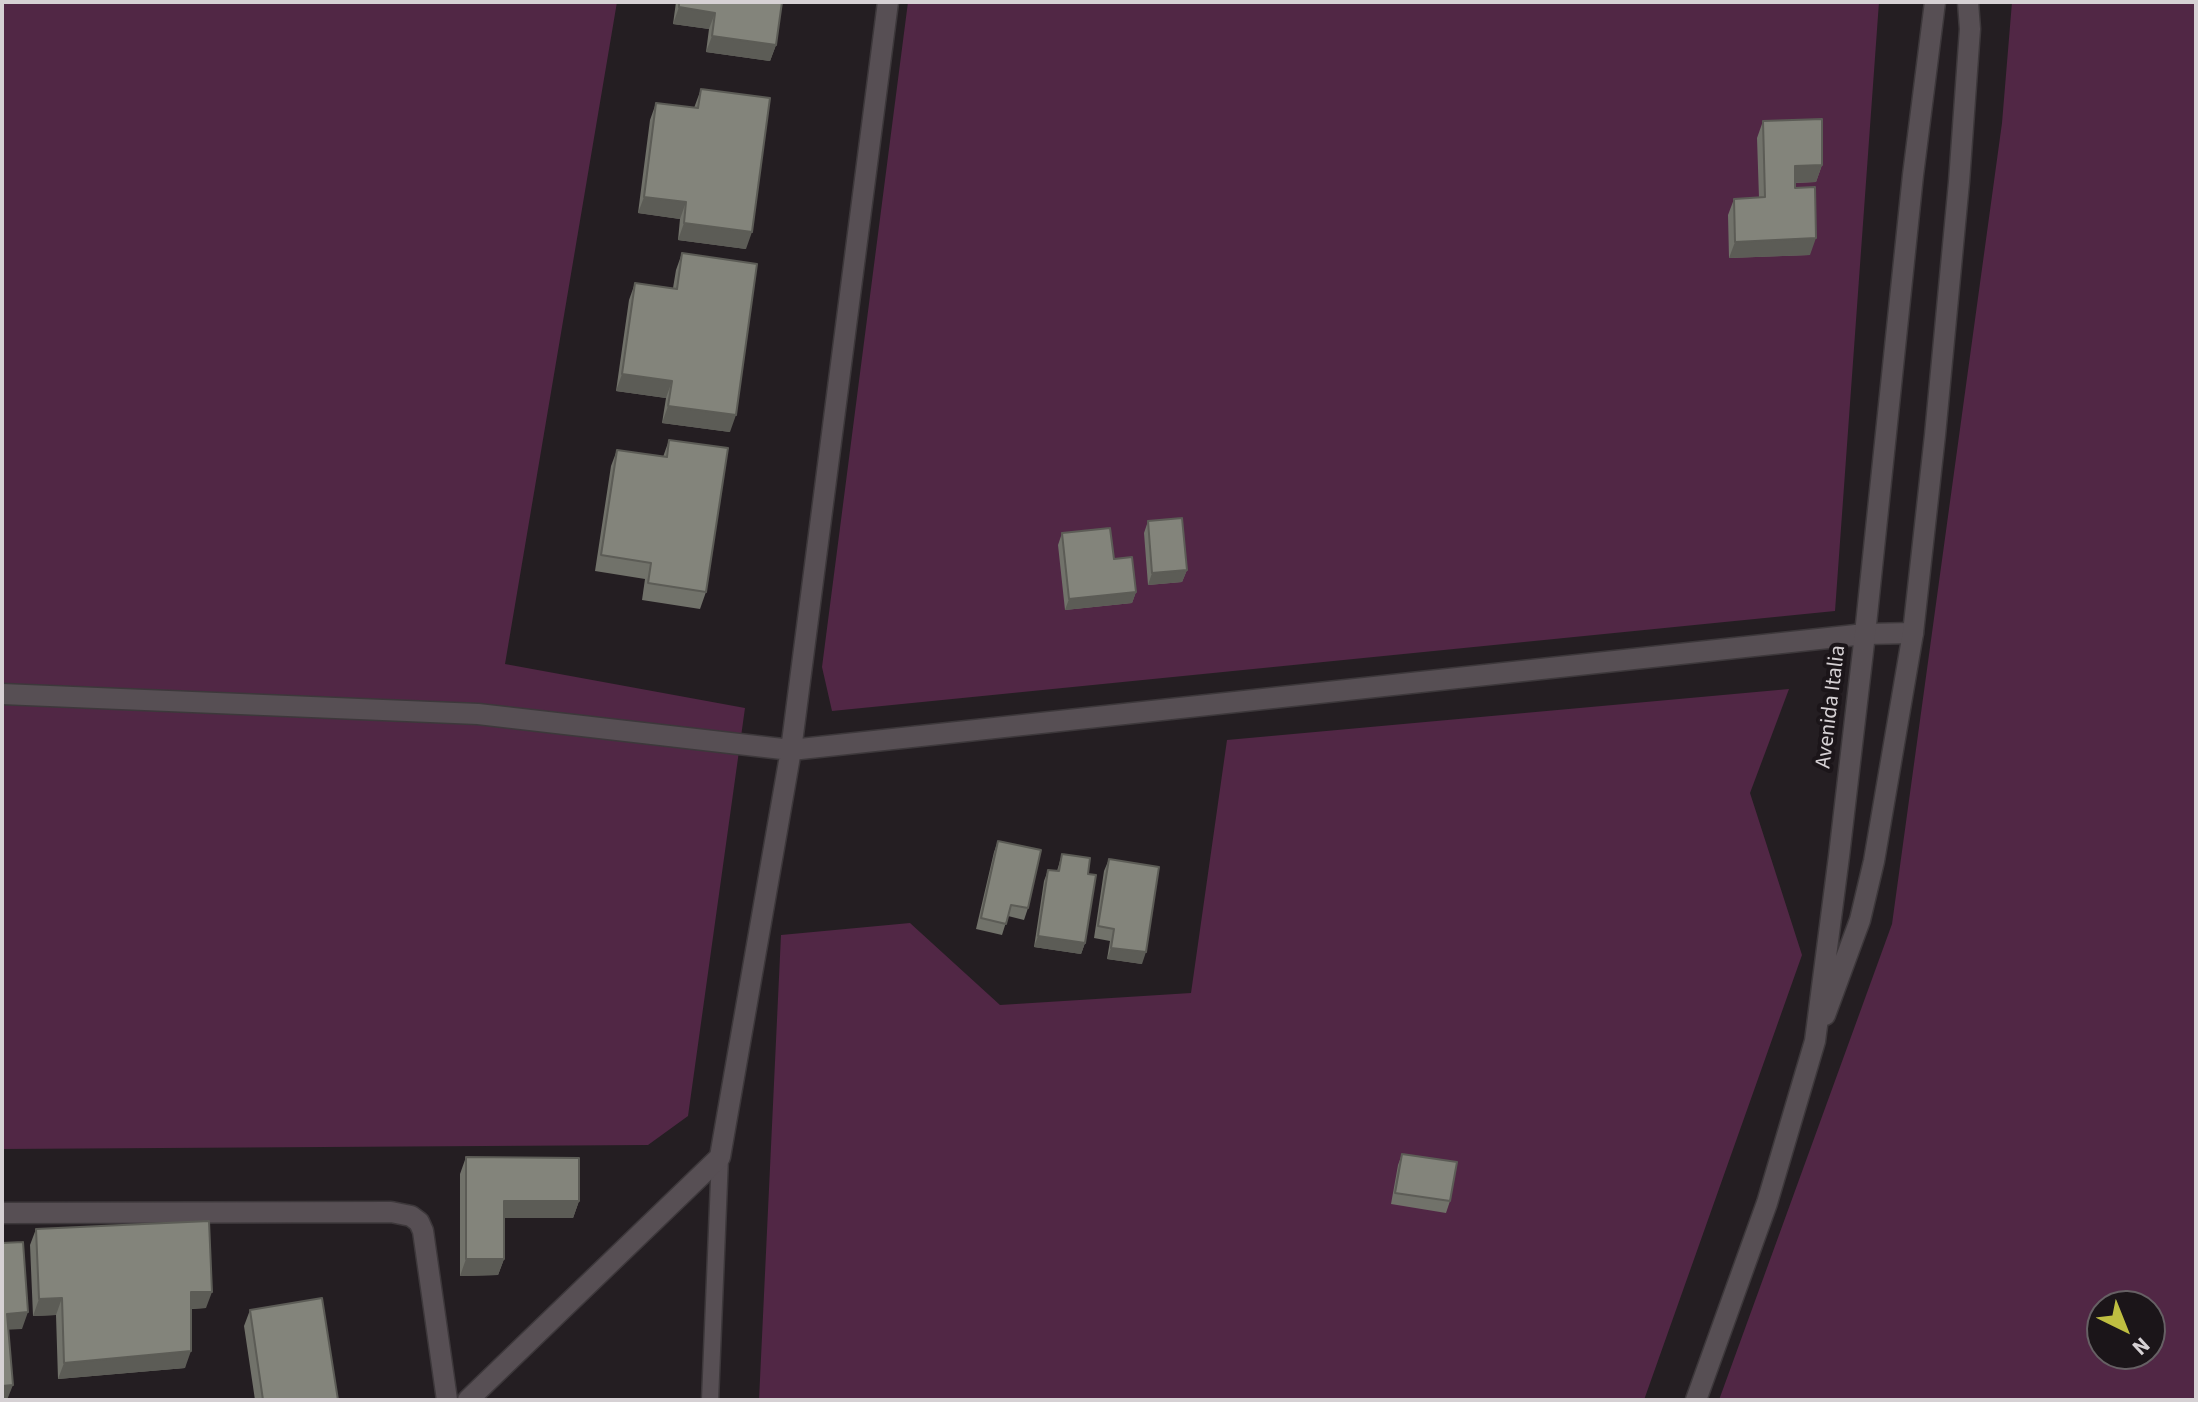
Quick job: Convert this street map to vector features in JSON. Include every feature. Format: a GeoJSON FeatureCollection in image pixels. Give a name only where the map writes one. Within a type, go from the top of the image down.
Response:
{"type":"FeatureCollection","features":[{"type":"Feature","properties":{"kind":"street"},"geometry":{"type":"LineString","coordinates":[[468,1400],[720,1157],[791,750],[888,2]]}},
{"type":"Feature","properties":{"kind":"street","name":"Avenida Italia"},"geometry":{"type":"LineString","coordinates":[[1696,1400],[1767,1203],[1815,1041],[1865,634],[1913,175],[1935,2]]}},
{"type":"Feature","properties":{"kind":"street"},"geometry":{"type":"LineString","coordinates":[[1815,1041],[1860,920],[1874,861],[1913,633],[1959,182],[1969,44],[1968,2]]}},
{"type":"Feature","properties":{"kind":"street"},"geometry":{"type":"LineString","coordinates":[[2,694],[478,714],[791,750],[1865,634],[1913,633]]}},
{"type":"Feature","properties":{"kind":"street"},"geometry":{"type":"LineString","coordinates":[[2,1213],[391,1212],[411,1216],[419,1222],[423,1231],[447,1400]]}},
{"type":"Feature","properties":{"kind":"lane"},"geometry":{"type":"LineString","coordinates":[[710,1400],[720,1157]]}},
{"type":"Feature","properties":{"kind":"shaded area"},"geometry":{"type":"Polygon","coordinates":[[[2,2],[617,2],[505,664],[745,708],[688,1116],[648,1145],[2,1149],[2,2]]]}},
{"type":"Feature","properties":{"kind":"shaded area"},"geometry":{"type":"Polygon","coordinates":[[[908,2],[1879,2],[1835,611],[832,711],[822,667],[908,2]]]}},
{"type":"Feature","properties":{"kind":"shaded area"},"geometry":{"type":"Polygon","coordinates":[[[2012,2],[2196,2],[2196,1400],[1719,1400],[1892,924],[2002,123],[2012,2]]]}},
{"type":"Feature","properties":{"kind":"shaded area"},"geometry":{"type":"Polygon","coordinates":[[[1789,689],[1750,793],[1802,955],[1644,1400],[759,1400],[781,935],[910,923],[1000,1005],[1191,993],[1227,740],[1789,689]]]}},
{"type":"Feature","properties":{"kind":"building"},"geometry":{"type":"Polygon","coordinates":[[[679,2],[782,2],[776,45],[712,36],[715,13],[679,7],[679,2]]]}},
{"type":"Feature","properties":{"kind":"building"},"geometry":{"type":"Polygon","coordinates":[[[701,89],[770,98],[752,232],[684,223],[686,202],[644,197],[656,103],[698,108],[701,89]]]}},
{"type":"Feature","properties":{"kind":"building"},"geometry":{"type":"Polygon","coordinates":[[[1822,119],[1822,165],[1795,166],[1795,188],[1815,187],[1816,238],[1735,242],[1734,199],[1765,197],[1763,121],[1822,119]]]}},
{"type":"Feature","properties":{"kind":"building"},"geometry":{"type":"Polygon","coordinates":[[[682,253],[757,264],[736,415],[668,406],[672,381],[622,374],[635,283],[677,289],[682,253]]]}},
{"type":"Feature","properties":{"kind":"building"},"geometry":{"type":"Polygon","coordinates":[[[669,440],[728,448],[706,592],[648,583],[651,563],[601,555],[617,450],[667,457],[669,440]]]}},
{"type":"Feature","properties":{"kind":"building"},"geometry":{"type":"Polygon","coordinates":[[[1182,518],[1187,570],[1152,573],[1148,521],[1182,518]]]}},
{"type":"Feature","properties":{"kind":"building"},"geometry":{"type":"Polygon","coordinates":[[[1110,528],[1114,559],[1132,557],[1136,592],[1069,599],[1062,533],[1110,528]]]}},
{"type":"Feature","properties":{"kind":"building"},"geometry":{"type":"Polygon","coordinates":[[[998,841],[1041,850],[1028,908],[1011,905],[1006,924],[981,918],[998,841]]]}},
{"type":"Feature","properties":{"kind":"building"},"geometry":{"type":"Polygon","coordinates":[[[1062,854],[1090,858],[1088,874],[1096,875],[1085,943],[1038,936],[1048,870],[1059,871],[1062,854]]]}},
{"type":"Feature","properties":{"kind":"building"},"geometry":{"type":"Polygon","coordinates":[[[1109,859],[1159,867],[1146,952],[1111,948],[1114,929],[1098,926],[1109,859]]]}},
{"type":"Feature","properties":{"kind":"building"},"geometry":{"type":"Polygon","coordinates":[[[1402,1154],[1457,1162],[1450,1201],[1395,1193],[1402,1154]]]}},
{"type":"Feature","properties":{"kind":"building"},"geometry":{"type":"Polygon","coordinates":[[[466,1157],[579,1158],[579,1201],[504,1201],[504,1259],[466,1259],[466,1157]]]}},
{"type":"Feature","properties":{"kind":"building"},"geometry":{"type":"Polygon","coordinates":[[[209,1221],[212,1292],[191,1292],[191,1351],[64,1363],[62,1298],[39,1299],[36,1229],[209,1221]]]}},
{"type":"Feature","properties":{"kind":"building"},"geometry":{"type":"Polygon","coordinates":[[[23,1242],[28,1312],[7,1314],[13,1385],[2,1386],[2,1243],[23,1242]]]}},
{"type":"Feature","properties":{"kind":"building"},"geometry":{"type":"Polygon","coordinates":[[[322,1298],[338,1400],[263,1400],[250,1310],[322,1298]]]}}]}
